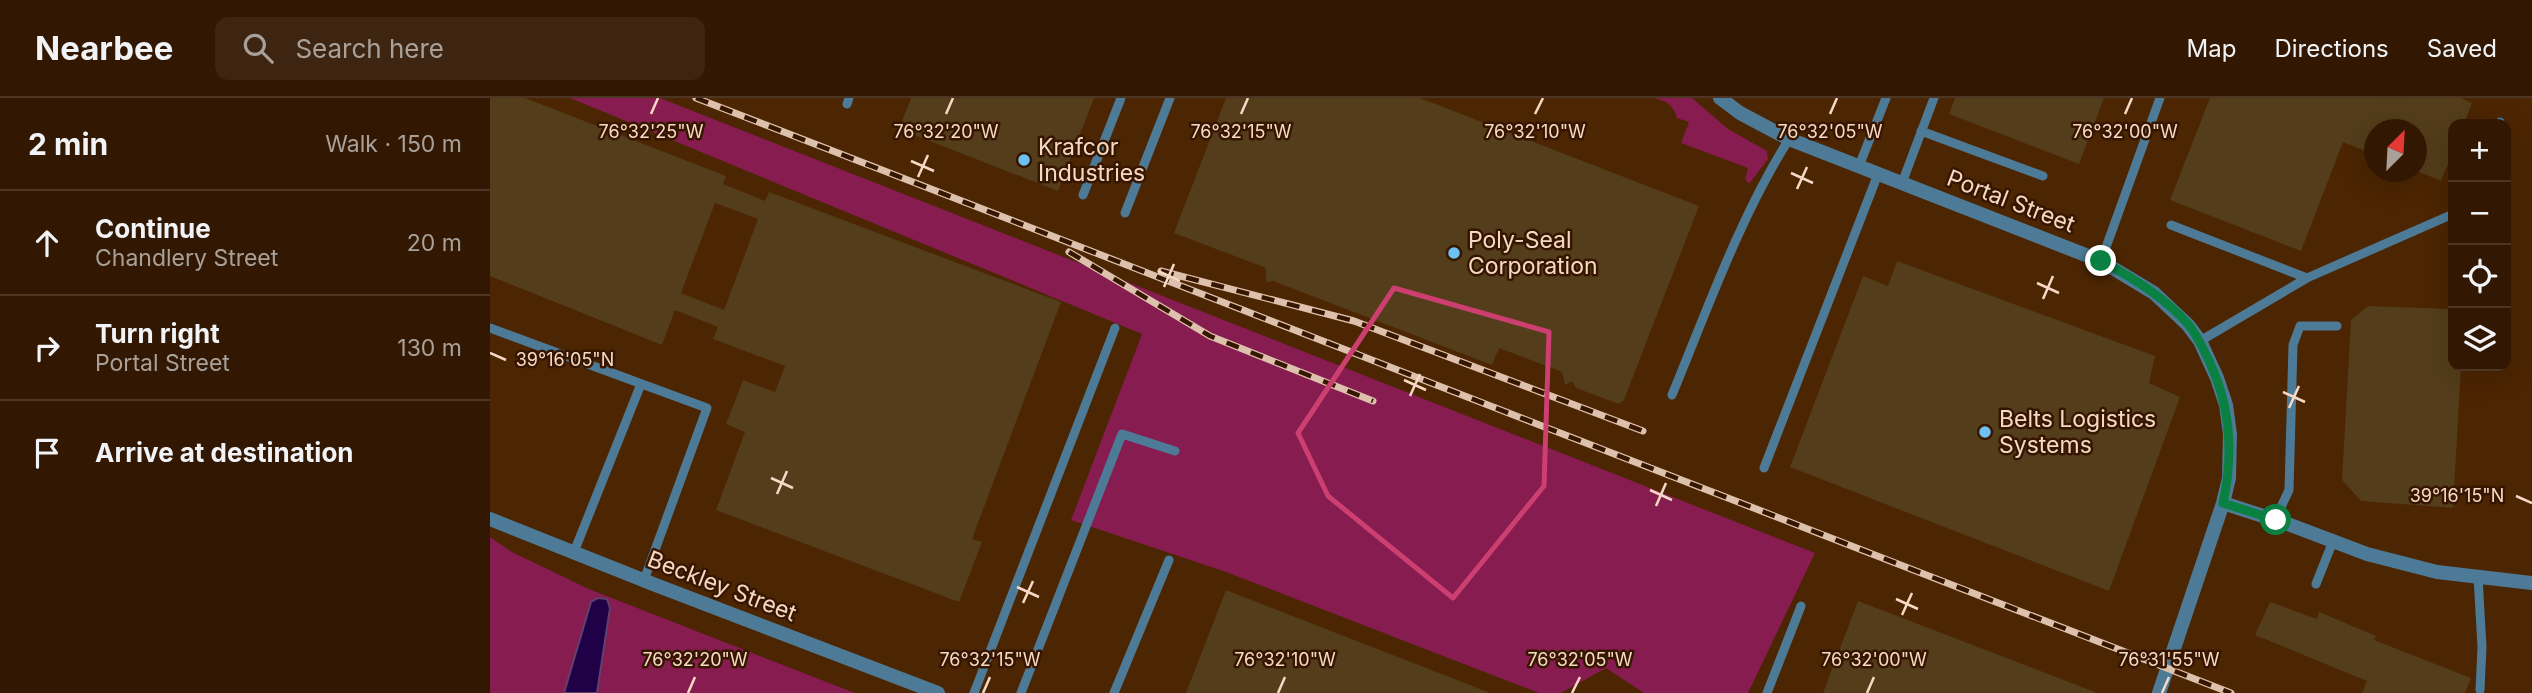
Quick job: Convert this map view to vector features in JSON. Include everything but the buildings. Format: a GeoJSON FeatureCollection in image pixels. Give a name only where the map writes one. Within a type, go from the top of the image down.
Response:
{"type":"FeatureCollection","features":[{"type":"Feature","properties":{"kind":"street","name":"Portal Street"},"geometry":{"type":"LineString","coordinates":[[1720,98],[1740,113],[1788,139],[2101,261],[2154,293],[2188,325],[2200,341],[2226,405],[2230,434],[2229,478],[2159,693]]}},
{"type":"Feature","properties":{"kind":"street"},"geometry":{"type":"LineString","coordinates":[[2223,503],[2367,554],[2437,572],[2532,583]]}},
{"type":"Feature","properties":{"kind":"street","name":"Beckley Street"},"geometry":{"type":"LineString","coordinates":[[490,519],[939,693]]}},
{"type":"Feature","properties":{"kind":"lane"},"geometry":{"type":"LineString","coordinates":[[1083,195],[1121,98]]}},
{"type":"Feature","properties":{"kind":"lane"},"geometry":{"type":"LineString","coordinates":[[1125,213],[1170,98]]}},
{"type":"Feature","properties":{"kind":"lane"},"geometry":{"type":"LineString","coordinates":[[1902,183],[1934,98]]}},
{"type":"Feature","properties":{"kind":"lane"},"geometry":{"type":"LineString","coordinates":[[2101,261],[2160,98]]}},
{"type":"Feature","properties":{"kind":"lane"},"geometry":{"type":"LineString","coordinates":[[1858,166],[1882,99]]}},
{"type":"Feature","properties":{"kind":"lane"},"geometry":{"type":"LineString","coordinates":[[1921,131],[2043,176]]}},
{"type":"Feature","properties":{"kind":"lane"},"geometry":{"type":"LineString","coordinates":[[1672,395],[1743,220],[1788,139]]}},
{"type":"Feature","properties":{"kind":"lane"},"geometry":{"type":"LineString","coordinates":[[1764,468],[1878,174]]}},
{"type":"Feature","properties":{"kind":"lane"},"geometry":{"type":"LineString","coordinates":[[2200,341],[2307,278],[2448,217]]}},
{"type":"Feature","properties":{"kind":"lane"},"geometry":{"type":"LineString","coordinates":[[2171,225],[2307,278]]}},
{"type":"Feature","properties":{"kind":"lane"},"geometry":{"type":"LineString","coordinates":[[2276,520],[2289,490],[2293,345],[2300,326],[2337,326]]}},
{"type":"Feature","properties":{"kind":"lane"},"geometry":{"type":"LineString","coordinates":[[490,328],[707,408],[643,580]]}},
{"type":"Feature","properties":{"kind":"lane"},"geometry":{"type":"LineString","coordinates":[[974,693],[1115,328]]}},
{"type":"Feature","properties":{"kind":"lane"},"geometry":{"type":"LineString","coordinates":[[574,552],[640,384]]}},
{"type":"Feature","properties":{"kind":"lane"},"geometry":{"type":"LineString","coordinates":[[1021,693],[1122,434],[1175,451]]}},
{"type":"Feature","properties":{"kind":"lane"},"geometry":{"type":"LineString","coordinates":[[2316,584],[2333,541]]}},
{"type":"Feature","properties":{"kind":"lane"},"geometry":{"type":"LineString","coordinates":[[1114,693],[1169,560]]}},
{"type":"Feature","properties":{"kind":"lane"},"geometry":{"type":"LineString","coordinates":[[2478,577],[2482,647],[2480,690]]}},
{"type":"Feature","properties":{"kind":"lane"},"geometry":{"type":"LineString","coordinates":[[1767,693],[1801,606]]}},
{"type":"Feature","properties":{"kind":"highlighted area"},"geometry":{"type":"Polygon","coordinates":[[[1394,288],[1549,332],[1544,486],[1453,598],[1328,496],[1298,433],[1394,288]]]}},
{"type":"Feature","properties":{"kind":"shaded area"},"geometry":{"type":"Polygon","coordinates":[[[490,98],[2532,98],[2532,693],[855,693],[589,589],[512,552],[490,537],[490,98]]]}},
{"type":"Feature","properties":{"kind":"shaded area"},"geometry":{"type":"Polygon","coordinates":[[[570,98],[660,98],[1815,553],[1748,693],[1644,693],[1606,668],[1561,693],[1539,693],[1226,572],[1071,520],[1142,334],[570,98]]]}},
{"type":"Feature","properties":{"kind":"shaded area"},"geometry":{"type":"Polygon","coordinates":[[[1655,98],[1692,98],[1728,129],[1767,151],[1768,159],[1749,184],[1745,179],[1748,168],[1681,143],[1689,122],[1677,118],[1669,105],[1655,98]]]}},
{"type":"Feature","properties":{"kind":"shaded area"},"geometry":{"type":"Polygon","coordinates":[[[490,537],[512,552],[589,589],[855,693],[490,693],[490,537]]]}},
{"type":"Feature","properties":{"kind":"shaded area"},"geometry":{"type":"Polygon","coordinates":[[[598,598],[607,599],[610,608],[597,693],[564,693],[591,602],[598,598]]]}},
{"type":"Feature","properties":{"kind":"railway"},"geometry":{"type":"LineString","coordinates":[[696,98],[2231,693]]}},
{"type":"Feature","properties":{"kind":"railway"},"geometry":{"type":"LineString","coordinates":[[1069,252],[1210,336],[1373,401]]}},
{"type":"Feature","properties":{"kind":"railway"},"geometry":{"type":"LineString","coordinates":[[1161,271],[1354,321],[1643,431]]}},
{"type":"Feature","properties":{"kind":"place","name":"Krafcor Industries"},"geometry":{"type":"Point","coordinates":[1024,160]}},
{"type":"Feature","properties":{"kind":"place","name":"Poly-Seal Corporation"},"geometry":{"type":"Point","coordinates":[1454,253]}},
{"type":"Feature","properties":{"kind":"place","name":"Belts Logistics Systems"},"geometry":{"type":"Point","coordinates":[1985,432]}},
{"type":"Feature","properties":{"kind":"route"},"geometry":{"type":"LineString","coordinates":[[2101,261],[2154,293],[2174,310],[2200,341],[2226,405],[2231,458],[2223,503],[2276,520]]}}]}
